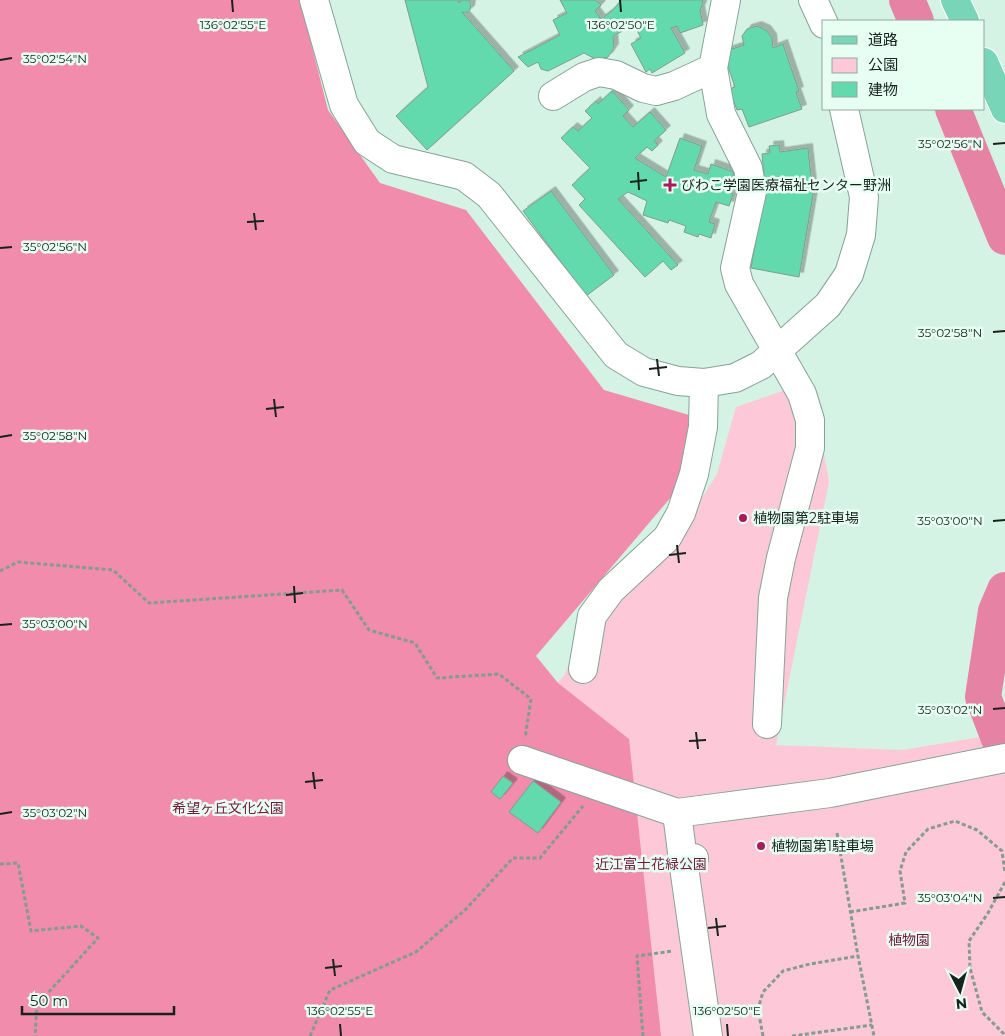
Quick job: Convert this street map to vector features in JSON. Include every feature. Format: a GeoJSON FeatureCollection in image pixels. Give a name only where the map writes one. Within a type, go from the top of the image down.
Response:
{"type":"FeatureCollection","features":[{"type":"Feature","properties":{"kind":"main road"},"geometry":{"type":"LineString","coordinates":[[955,0],[965,20]]}},
{"type":"Feature","properties":{"kind":"main road"},"geometry":{"type":"LineString","coordinates":[[985,64],[1005,108]]}},
{"type":"Feature","properties":{"kind":"street"},"geometry":{"type":"LineString","coordinates":[[314,0],[344,104],[367,142],[393,160],[464,176],[490,196],[616,355],[644,372],[678,381],[704,383],[735,378],[761,366],[828,305],[849,274],[861,235],[864,197],[844,110]]}},
{"type":"Feature","properties":{"kind":"street"},"geometry":{"type":"LineString","coordinates":[[726,0],[713,68],[721,114],[748,168],[752,192],[735,268],[739,284],[802,394],[810,420],[810,448],[781,558],[773,598],[767,724]]}},
{"type":"Feature","properties":{"kind":"street"},"geometry":{"type":"LineString","coordinates":[[813,0],[822,20]]}},
{"type":"Feature","properties":{"kind":"street"},"geometry":{"type":"LineString","coordinates":[[553,96],[584,77],[599,72],[616,75],[643,88],[656,91],[674,86],[713,68]]}},
{"type":"Feature","properties":{"kind":"street"},"geometry":{"type":"LineString","coordinates":[[583,670],[592,616],[611,590],[667,538],[681,513],[694,474],[703,426],[704,383]]}},
{"type":"Feature","properties":{"kind":"street"},"geometry":{"type":"LineString","coordinates":[[522,760],[677,813],[830,793],[1005,758]]}},
{"type":"Feature","properties":{"kind":"street"},"geometry":{"type":"LineString","coordinates":[[677,813],[688,859],[695,947],[708,1036]]}},
{"type":"Feature","properties":{"kind":"path"},"geometry":{"type":"LineString","coordinates":[[0,571],[18,562],[113,570],[149,603],[342,590],[369,630],[415,643],[438,678],[499,674],[531,699],[522,760]]}},
{"type":"Feature","properties":{"kind":"path"},"geometry":{"type":"LineString","coordinates":[[310,1036],[330,990],[416,952],[466,909],[513,858],[540,858],[600,786]]}},
{"type":"Feature","properties":{"kind":"path"},"geometry":{"type":"LineString","coordinates":[[850,912],[905,903],[900,871],[906,852],[928,829],[955,822],[977,830],[1002,851],[1005,873]]}},
{"type":"Feature","properties":{"kind":"path"},"geometry":{"type":"LineString","coordinates":[[837,833],[874,1036]]}},
{"type":"Feature","properties":{"kind":"path"},"geometry":{"type":"LineString","coordinates":[[0,864],[18,863],[31,932],[81,926],[98,938],[37,1005],[35,1036]]}},
{"type":"Feature","properties":{"kind":"path"},"geometry":{"type":"LineString","coordinates":[[1005,882],[988,913],[969,941],[970,968],[982,1012],[1005,1035]]}},
{"type":"Feature","properties":{"kind":"path"},"geometry":{"type":"LineString","coordinates":[[643,1036],[637,956],[695,947]]}},
{"type":"Feature","properties":{"kind":"path"},"geometry":{"type":"LineString","coordinates":[[763,1036],[758,1010],[763,992],[783,971],[810,964],[858,956]]}},
{"type":"Feature","properties":{"kind":"path"},"geometry":{"type":"LineString","coordinates":[[792,1036],[872,1025]]}},
{"type":"Feature","properties":{"kind":"green space","name":"希望ヶ丘文化公園"},"geometry":{"type":"Polygon","coordinates":[[[0,0],[300,0],[328,110],[380,183],[466,210],[604,390],[689,415],[683,483],[536,656],[558,683],[629,739],[661,1036],[0,1036],[0,0]]]}},
{"type":"Feature","properties":{"kind":"green space","name":"近江富士花緑公園"},"geometry":{"type":"Polygon","coordinates":[[[811,381],[829,482],[776,745],[902,750],[1005,733],[1005,1036],[500,1036],[467,769],[564,676],[581,632],[661,563],[717,474],[736,407],[811,381]]]}},
{"type":"Feature","properties":{"kind":"building"},"geometry":{"type":"Polygon","coordinates":[[[405,0],[458,0],[459,3],[462,0],[468,0],[471,4],[470,10],[466,13],[462,12],[514,71],[427,150],[396,116],[428,87],[405,0]]]}},
{"type":"Feature","properties":{"kind":"building"},"geometry":{"type":"Polygon","coordinates":[[[560,0],[595,0],[601,5],[595,11],[601,19],[613,10],[621,0],[702,0],[703,3],[700,10],[703,25],[680,33],[677,26],[671,28],[685,53],[652,73],[650,69],[646,72],[631,44],[641,38],[634,25],[613,36],[614,48],[608,57],[597,60],[584,53],[548,71],[541,69],[538,62],[528,67],[518,57],[560,35],[553,20],[567,13],[560,0]]]}},
{"type":"Feature","properties":{"kind":"building"},"geometry":{"type":"Polygon","coordinates":[[[757,26],[766,30],[772,38],[773,48],[783,44],[799,91],[796,92],[802,109],[749,127],[742,109],[737,110],[729,89],[735,87],[723,52],[744,45],[742,36],[747,29],[757,26]]]}},
{"type":"Feature","properties":{"kind":"building"},"geometry":{"type":"Polygon","coordinates":[[[612,91],[629,110],[623,116],[633,127],[650,112],[666,130],[654,141],[658,145],[652,151],[647,147],[635,158],[666,177],[680,138],[702,146],[694,170],[708,174],[711,164],[734,172],[727,192],[733,194],[729,206],[716,202],[709,222],[715,224],[711,238],[699,234],[698,237],[684,232],[686,226],[669,220],[668,223],[643,215],[647,201],[628,192],[618,199],[678,265],[671,270],[663,261],[645,277],[579,205],[585,199],[572,185],[590,168],[561,138],[573,127],[578,131],[592,118],[585,111],[596,101],[598,104],[612,91]]]}},
{"type":"Feature","properties":{"kind":"building"},"geometry":{"type":"Polygon","coordinates":[[[779,145],[780,152],[808,148],[813,195],[799,277],[751,268],[765,187],[762,154],[770,153],[769,146],[779,145]]]}},
{"type":"Feature","properties":{"kind":"building"},"geometry":{"type":"Polygon","coordinates":[[[551,191],[614,275],[586,296],[523,211],[551,191]]]}},
{"type":"Feature","properties":{"kind":"building"},"geometry":{"type":"Polygon","coordinates":[[[503,776],[513,783],[500,799],[491,792],[503,776]]]}},
{"type":"Feature","properties":{"kind":"building"},"geometry":{"type":"Polygon","coordinates":[[[533,781],[561,802],[538,833],[509,812],[533,781]]]}},
{"type":"Feature","properties":{"kind":"waterway"},"geometry":{"type":"LineString","coordinates":[[907,0],[916,20]]}},
{"type":"Feature","properties":{"kind":"waterway"},"geometry":{"type":"LineString","coordinates":[[953,110],[1005,237]]}},
{"type":"Feature","properties":{"kind":"waterway"},"geometry":{"type":"LineString","coordinates":[[1005,590],[996,611],[983,697],[1005,754]]}},
{"type":"Feature","properties":{"kind":"place","name":"びわこ学園医療福祉センター野洲"},"geometry":{"type":"Point","coordinates":[670,185]}},
{"type":"Feature","properties":{"kind":"place","name":"植物園第2駐車場"},"geometry":{"type":"Point","coordinates":[743,518]}},
{"type":"Feature","properties":{"kind":"place","name":"植物園第1駐車場"},"geometry":{"type":"Point","coordinates":[761,846]}},
{"type":"Feature","properties":{"kind":"park label","name":"植物園"},"geometry":{"type":"Point","coordinates":[909,940]}}]}
